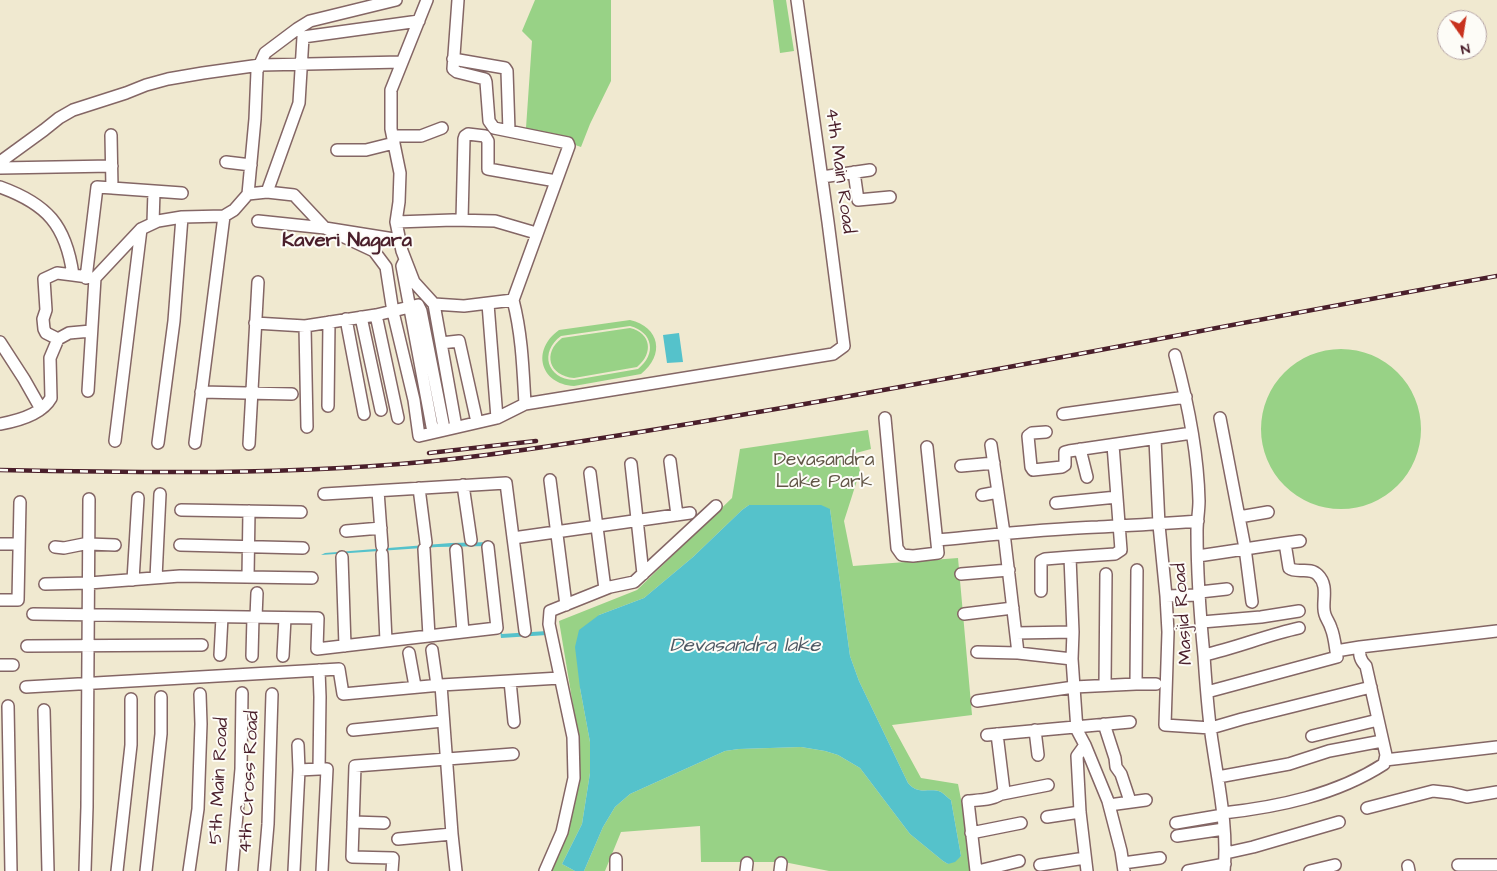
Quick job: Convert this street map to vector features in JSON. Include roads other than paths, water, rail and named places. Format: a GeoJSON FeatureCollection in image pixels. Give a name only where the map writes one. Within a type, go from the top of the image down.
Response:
{"type":"FeatureCollection","features":[{"type":"Feature","properties":{"kind":"street"},"geometry":{"type":"LineString","coordinates":[[90,278],[141,229],[152,223],[182,217],[224,216],[234,210],[248,194],[257,71],[265,54],[297,29],[310,22],[396,0]]}},
{"type":"Feature","properties":{"kind":"street"},"geometry":{"type":"LineString","coordinates":[[408,306],[404,262],[396,222],[400,173],[393,140],[391,90],[427,0]]}},
{"type":"Feature","properties":{"kind":"street"},"geometry":{"type":"LineString","coordinates":[[248,194],[266,192],[294,195],[325,228],[374,251],[386,268],[393,312],[414,400],[419,436],[497,418],[525,404],[521,339],[512,300],[569,149],[568,143],[494,128],[489,121],[485,79],[453,70],[458,0]]}},
{"type":"Feature","properties":{"kind":"street","name":"4th Main Road"},"geometry":{"type":"LineString","coordinates":[[525,404],[833,354],[844,346],[797,0]]}},
{"type":"Feature","properties":{"kind":"street"},"geometry":{"type":"LineString","coordinates":[[266,192],[299,103],[303,37],[420,20]]}},
{"type":"Feature","properties":{"kind":"street"},"geometry":{"type":"LineString","coordinates":[[453,59],[505,68],[508,84],[508,130]]}},
{"type":"Feature","properties":{"kind":"street"},"geometry":{"type":"LineString","coordinates":[[0,162],[59,118],[73,110],[168,79],[260,65],[402,62]]}},
{"type":"Feature","properties":{"kind":"street"},"geometry":{"type":"LineString","coordinates":[[337,150],[366,150],[393,140],[421,136],[442,128]]}},
{"type":"Feature","properties":{"kind":"street"},"geometry":{"type":"LineString","coordinates":[[462,220],[464,139],[468,134],[485,136],[488,141],[488,169],[556,181]]}},
{"type":"Feature","properties":{"kind":"street"},"geometry":{"type":"LineString","coordinates":[[112,135],[113,188]]}},
{"type":"Feature","properties":{"kind":"street"},"geometry":{"type":"LineString","coordinates":[[226,162],[251,165]]}},
{"type":"Feature","properties":{"kind":"street"},"geometry":{"type":"LineString","coordinates":[[0,168],[112,166]]}},
{"type":"Feature","properties":{"kind":"street"},"geometry":{"type":"LineString","coordinates":[[822,177],[870,170]]}},
{"type":"Feature","properties":{"kind":"street"},"geometry":{"type":"LineString","coordinates":[[854,172],[858,200],[890,197]]}},
{"type":"Feature","properties":{"kind":"street"},"geometry":{"type":"LineString","coordinates":[[0,187],[18,193],[30,200],[57,224],[71,259],[73,276]]}},
{"type":"Feature","properties":{"kind":"street"},"geometry":{"type":"LineString","coordinates":[[88,391],[91,331],[90,278],[97,187],[182,194]]}},
{"type":"Feature","properties":{"kind":"street"},"geometry":{"type":"LineString","coordinates":[[152,223],[154,191]]}},
{"type":"Feature","properties":{"kind":"street"},"geometry":{"type":"LineString","coordinates":[[195,442],[224,216]]}},
{"type":"Feature","properties":{"kind":"street"},"geometry":{"type":"LineString","coordinates":[[158,443],[174,321],[182,217]]}},
{"type":"Feature","properties":{"kind":"street"},"geometry":{"type":"LineString","coordinates":[[258,221],[325,228],[400,240]]}},
{"type":"Feature","properties":{"kind":"street"},"geometry":{"type":"LineString","coordinates":[[396,222],[495,221],[536,233]]}},
{"type":"Feature","properties":{"kind":"street"},"geometry":{"type":"LineString","coordinates":[[115,442],[141,229]]}},
{"type":"Feature","properties":{"kind":"street"},"geometry":{"type":"LineString","coordinates":[[386,268],[404,262]]}},
{"type":"Feature","properties":{"kind":"street"},"geometry":{"type":"LineString","coordinates":[[404,262],[414,282],[434,304],[456,427]]}},
{"type":"Feature","properties":{"kind":"street"},"geometry":{"type":"LineString","coordinates":[[58,339],[46,333],[44,329],[43,318],[46,310],[44,279],[57,273],[90,278]]}},
{"type":"Feature","properties":{"kind":"street"},"geometry":{"type":"LineString","coordinates":[[249,444],[258,282]]}},
{"type":"Feature","properties":{"kind":"street"},"geometry":{"type":"LineString","coordinates":[[434,304],[464,306],[512,300]]}},
{"type":"Feature","properties":{"kind":"street"},"geometry":{"type":"LineString","coordinates":[[488,304],[497,418]]}},
{"type":"Feature","properties":{"kind":"street"},"geometry":{"type":"LineString","coordinates":[[255,323],[305,326],[393,312],[408,306],[420,306],[432,398],[442,423],[438,431]]}},
{"type":"Feature","properties":{"kind":"street"},"geometry":{"type":"LineString","coordinates":[[376,315],[398,418]]}},
{"type":"Feature","properties":{"kind":"street"},"geometry":{"type":"LineString","coordinates":[[361,317],[381,410]]}},
{"type":"Feature","properties":{"kind":"street"},"geometry":{"type":"LineString","coordinates":[[346,319],[364,414]]}},
{"type":"Feature","properties":{"kind":"street"},"geometry":{"type":"LineString","coordinates":[[328,406],[329,322]]}},
{"type":"Feature","properties":{"kind":"street"},"geometry":{"type":"LineString","coordinates":[[305,326],[307,427]]}},
{"type":"Feature","properties":{"kind":"street"},"geometry":{"type":"LineString","coordinates":[[0,424],[10,422],[41,409],[48,404],[51,398],[50,358],[58,339],[69,333],[91,331]]}},
{"type":"Feature","properties":{"kind":"street"},"geometry":{"type":"LineString","coordinates":[[441,343],[459,341],[477,422]]}},
{"type":"Feature","properties":{"kind":"street"},"geometry":{"type":"LineString","coordinates":[[0,342],[24,378],[41,409]]}},
{"type":"Feature","properties":{"kind":"street","name":"Masjid Road"},"geometry":{"type":"LineString","coordinates":[[1175,355],[1186,397],[1196,455],[1199,502],[1198,556],[1204,656],[1211,728],[1223,814],[1225,863]]}},
{"type":"Feature","properties":{"kind":"street"},"geometry":{"type":"LineString","coordinates":[[201,392],[292,394]]}},
{"type":"Feature","properties":{"kind":"street"},"geometry":{"type":"LineString","coordinates":[[1063,414],[1186,397]]}},
{"type":"Feature","properties":{"kind":"street"},"geometry":{"type":"LineString","coordinates":[[414,400],[432,398]]}},
{"type":"Feature","properties":{"kind":"street"},"geometry":{"type":"LineString","coordinates":[[885,418],[897,548],[902,555],[913,556],[938,553],[927,447]]}},
{"type":"Feature","properties":{"kind":"street"},"geometry":{"type":"LineString","coordinates":[[1220,418],[1245,548],[1252,602]]}},
{"type":"Feature","properties":{"kind":"street"},"geometry":{"type":"LineString","coordinates":[[1046,432],[1032,433],[1028,436],[1030,467],[1033,470],[1062,467],[1065,465],[1065,452],[1192,433]]}},
{"type":"Feature","properties":{"kind":"street"},"geometry":{"type":"LineString","coordinates":[[1155,440],[1159,525],[1168,632],[1165,725],[1211,728],[1370,687]]}},
{"type":"Feature","properties":{"kind":"street"},"geometry":{"type":"LineString","coordinates":[[991,445],[1009,570],[1018,654]]}},
{"type":"Feature","properties":{"kind":"street"},"geometry":{"type":"LineString","coordinates":[[1041,591],[1041,561],[1045,559],[1118,553],[1121,550],[1113,445]]}},
{"type":"Feature","properties":{"kind":"street"},"geometry":{"type":"LineString","coordinates":[[1080,449],[1087,477]]}},
{"type":"Feature","properties":{"kind":"street"},"geometry":{"type":"LineString","coordinates":[[670,461],[677,515]]}},
{"type":"Feature","properties":{"kind":"street"},"geometry":{"type":"LineString","coordinates":[[961,466],[994,463]]}},
{"type":"Feature","properties":{"kind":"street"},"geometry":{"type":"LineString","coordinates":[[631,464],[643,574]]}},
{"type":"Feature","properties":{"kind":"street"},"geometry":{"type":"LineString","coordinates":[[590,473],[605,589]]}},
{"type":"Feature","properties":{"kind":"street"},"geometry":{"type":"LineString","coordinates":[[550,480],[566,605]]}},
{"type":"Feature","properties":{"kind":"street"},"geometry":{"type":"LineString","coordinates":[[324,494],[506,483],[525,631]]}},
{"type":"Feature","properties":{"kind":"street"},"geometry":{"type":"LineString","coordinates":[[463,485],[470,540]]}},
{"type":"Feature","properties":{"kind":"street"},"geometry":{"type":"LineString","coordinates":[[419,488],[425,546],[429,636]]}},
{"type":"Feature","properties":{"kind":"street"},"geometry":{"type":"LineString","coordinates":[[378,491],[386,641]]}},
{"type":"Feature","properties":{"kind":"street"},"geometry":{"type":"LineString","coordinates":[[982,494],[998,492]]}},
{"type":"Feature","properties":{"kind":"street"},"geometry":{"type":"LineString","coordinates":[[156,578],[160,494]]}},
{"type":"Feature","properties":{"kind":"street"},"geometry":{"type":"LineString","coordinates":[[1056,502],[1117,497]]}},
{"type":"Feature","properties":{"kind":"street"},"geometry":{"type":"LineString","coordinates":[[134,580],[138,498]]}},
{"type":"Feature","properties":{"kind":"street"},"geometry":{"type":"LineString","coordinates":[[85,871],[89,499]]}},
{"type":"Feature","properties":{"kind":"street"},"geometry":{"type":"LineString","coordinates":[[0,600],[18,600],[20,502]]}},
{"type":"Feature","properties":{"kind":"street"},"geometry":{"type":"LineString","coordinates":[[545,871],[562,832],[574,778],[573,737],[549,624],[550,611],[605,589],[634,582],[716,506]]}},
{"type":"Feature","properties":{"kind":"street"},"geometry":{"type":"LineString","coordinates":[[181,510],[301,512]]}},
{"type":"Feature","properties":{"kind":"street"},"geometry":{"type":"LineString","coordinates":[[248,577],[249,511]]}},
{"type":"Feature","properties":{"kind":"street"},"geometry":{"type":"LineString","coordinates":[[1239,517],[1268,512]]}},
{"type":"Feature","properties":{"kind":"street"},"geometry":{"type":"LineString","coordinates":[[514,538],[690,513]]}},
{"type":"Feature","properties":{"kind":"street"},"geometry":{"type":"LineString","coordinates":[[937,540],[1004,533],[1159,525],[1198,521]]}},
{"type":"Feature","properties":{"kind":"street"},"geometry":{"type":"LineString","coordinates":[[346,531],[381,528]]}},
{"type":"Feature","properties":{"kind":"street"},"geometry":{"type":"LineString","coordinates":[[1198,556],[1300,541]]}},
{"type":"Feature","properties":{"kind":"street"},"geometry":{"type":"LineString","coordinates":[[55,547],[64,548],[89,543],[115,545]]}},
{"type":"Feature","properties":{"kind":"street"},"geometry":{"type":"LineString","coordinates":[[1208,692],[1337,657],[1331,628],[1323,608],[1325,592],[1323,582],[1318,574],[1309,570],[1292,570],[1288,568],[1285,543]]}},
{"type":"Feature","properties":{"kind":"street"},"geometry":{"type":"LineString","coordinates":[[0,544],[19,544]]}},
{"type":"Feature","properties":{"kind":"street"},"geometry":{"type":"LineString","coordinates":[[180,545],[303,548]]}},
{"type":"Feature","properties":{"kind":"street"},"geometry":{"type":"LineString","coordinates":[[33,614],[318,618],[317,649],[497,628],[488,547]]}},
{"type":"Feature","properties":{"kind":"street"},"geometry":{"type":"LineString","coordinates":[[456,550],[463,632]]}},
{"type":"Feature","properties":{"kind":"street"},"geometry":{"type":"LineString","coordinates":[[342,557],[339,669],[343,694],[415,686],[560,678]]}},
{"type":"Feature","properties":{"kind":"street"},"geometry":{"type":"LineString","coordinates":[[1070,557],[1073,632],[1072,659],[1077,730],[1085,744],[1109,805],[1124,867],[1160,858]]}},
{"type":"Feature","properties":{"kind":"street"},"geometry":{"type":"LineString","coordinates":[[961,574],[1009,570]]}},
{"type":"Feature","properties":{"kind":"street"},"geometry":{"type":"LineString","coordinates":[[1136,684],[1137,570]]}},
{"type":"Feature","properties":{"kind":"street"},"geometry":{"type":"LineString","coordinates":[[1105,686],[1106,574]]}},
{"type":"Feature","properties":{"kind":"street"},"geometry":{"type":"LineString","coordinates":[[45,584],[89,583],[180,576],[312,578]]}},
{"type":"Feature","properties":{"kind":"street"},"geometry":{"type":"LineString","coordinates":[[1166,596],[1200,594],[1227,589]]}},
{"type":"Feature","properties":{"kind":"street"},"geometry":{"type":"LineString","coordinates":[[252,656],[256,593]]}},
{"type":"Feature","properties":{"kind":"street"},"geometry":{"type":"LineString","coordinates":[[964,614],[1013,608]]}},
{"type":"Feature","properties":{"kind":"street"},"geometry":{"type":"LineString","coordinates":[[1202,622],[1261,617],[1299,611]]}},
{"type":"Feature","properties":{"kind":"street"},"geometry":{"type":"LineString","coordinates":[[220,655],[222,617]]}},
{"type":"Feature","properties":{"kind":"street"},"geometry":{"type":"LineString","coordinates":[[283,656],[285,618]]}},
{"type":"Feature","properties":{"kind":"street"},"geometry":{"type":"LineString","coordinates":[[1204,656],[1229,650],[1276,633],[1299,628]]}},
{"type":"Feature","properties":{"kind":"street"},"geometry":{"type":"LineString","coordinates":[[1336,651],[1497,630]]}},
{"type":"Feature","properties":{"kind":"street"},"geometry":{"type":"LineString","coordinates":[[1016,633],[1073,632]]}},
{"type":"Feature","properties":{"kind":"street"},"geometry":{"type":"LineString","coordinates":[[27,646],[202,645]]}},
{"type":"Feature","properties":{"kind":"street"},"geometry":{"type":"LineString","coordinates":[[1176,823],[1288,803],[1343,786],[1384,764],[1386,755],[1366,666],[1359,654],[1360,647]]}},
{"type":"Feature","properties":{"kind":"street"},"geometry":{"type":"LineString","coordinates":[[432,650],[444,720],[456,871]]}},
{"type":"Feature","properties":{"kind":"street"},"geometry":{"type":"LineString","coordinates":[[976,652],[1072,659]]}},
{"type":"Feature","properties":{"kind":"street"},"geometry":{"type":"LineString","coordinates":[[410,653],[415,686]]}},
{"type":"Feature","properties":{"kind":"street"},"geometry":{"type":"LineString","coordinates":[[0,665],[13,665]]}},
{"type":"Feature","properties":{"kind":"street"},"geometry":{"type":"LineString","coordinates":[[26,687],[339,669]]}},
{"type":"Feature","properties":{"kind":"street"},"geometry":{"type":"LineString","coordinates":[[318,670],[320,697],[319,769]]}},
{"type":"Feature","properties":{"kind":"street"},"geometry":{"type":"LineString","coordinates":[[510,681],[514,722]]}},
{"type":"Feature","properties":{"kind":"street"},"geometry":{"type":"LineString","coordinates":[[977,701],[1074,687],[1156,684]]}},
{"type":"Feature","properties":{"kind":"street","name":"5th Main Road"},"geometry":{"type":"LineString","coordinates":[[232,871],[241,769],[242,693]]}},
{"type":"Feature","properties":{"kind":"street"},"geometry":{"type":"LineString","coordinates":[[189,871],[198,809],[202,724],[200,694]]}},
{"type":"Feature","properties":{"kind":"street","name":"4th Cross Road"},"geometry":{"type":"LineString","coordinates":[[264,871],[270,778],[272,694]]}},
{"type":"Feature","properties":{"kind":"street"},"geometry":{"type":"LineString","coordinates":[[146,871],[161,734],[161,697]]}},
{"type":"Feature","properties":{"kind":"street"},"geometry":{"type":"LineString","coordinates":[[320,697],[333,697]]}},
{"type":"Feature","properties":{"kind":"street"},"geometry":{"type":"LineString","coordinates":[[117,871],[131,745],[131,699]]}},
{"type":"Feature","properties":{"kind":"street"},"geometry":{"type":"LineString","coordinates":[[8,706],[4,781],[11,871]]}},
{"type":"Feature","properties":{"kind":"street"},"geometry":{"type":"LineString","coordinates":[[44,710],[48,871]]}},
{"type":"Feature","properties":{"kind":"street"},"geometry":{"type":"LineString","coordinates":[[353,730],[444,720]]}},
{"type":"Feature","properties":{"kind":"street"},"geometry":{"type":"LineString","coordinates":[[1312,736],[1378,720]]}},
{"type":"Feature","properties":{"kind":"street"},"geometry":{"type":"LineString","coordinates":[[1002,794],[1004,791],[992,735],[1130,722]]}},
{"type":"Feature","properties":{"kind":"street"},"geometry":{"type":"LineString","coordinates":[[1104,724],[1116,767],[1121,774],[1130,801]]}},
{"type":"Feature","properties":{"kind":"street"},"geometry":{"type":"LineString","coordinates":[[1035,730],[1038,755]]}},
{"type":"Feature","properties":{"kind":"street"},"geometry":{"type":"LineString","coordinates":[[1218,777],[1289,764],[1328,751],[1382,741]]}},
{"type":"Feature","properties":{"kind":"street"},"geometry":{"type":"LineString","coordinates":[[1085,744],[1077,756],[1086,871]]}},
{"type":"Feature","properties":{"kind":"street"},"geometry":{"type":"LineString","coordinates":[[294,871],[299,770],[298,745]]}},
{"type":"Feature","properties":{"kind":"street"},"geometry":{"type":"LineString","coordinates":[[1385,760],[1497,747]]}},
{"type":"Feature","properties":{"kind":"street"},"geometry":{"type":"LineString","coordinates":[[392,871],[393,858],[352,857],[355,766],[513,754]]}},
{"type":"Feature","properties":{"kind":"street"},"geometry":{"type":"LineString","coordinates":[[299,770],[327,769],[322,871]]}},
{"type":"Feature","properties":{"kind":"street"},"geometry":{"type":"LineString","coordinates":[[1019,861],[977,871],[968,802],[1048,785]]}},
{"type":"Feature","properties":{"kind":"street"},"geometry":{"type":"LineString","coordinates":[[1367,808],[1433,791],[1466,797],[1497,792]]}},
{"type":"Feature","properties":{"kind":"street"},"geometry":{"type":"LineString","coordinates":[[1109,805],[1146,800]]}},
{"type":"Feature","properties":{"kind":"street"},"geometry":{"type":"LineString","coordinates":[[1047,817],[1080,812]]}},
{"type":"Feature","properties":{"kind":"street"},"geometry":{"type":"LineString","coordinates":[[353,822],[384,823]]}},
{"type":"Feature","properties":{"kind":"street"},"geometry":{"type":"LineString","coordinates":[[1188,871],[1225,863],[1253,847],[1338,822]]}},
{"type":"Feature","properties":{"kind":"street"},"geometry":{"type":"LineString","coordinates":[[971,833],[1021,823]]}},
{"type":"Feature","properties":{"kind":"street"},"geometry":{"type":"LineString","coordinates":[[1177,836],[1224,829]]}},
{"type":"Feature","properties":{"kind":"street"},"geometry":{"type":"LineString","coordinates":[[398,839],[452,834]]}},
{"type":"Feature","properties":{"kind":"street"},"geometry":{"type":"LineString","coordinates":[[616,858],[616,871]]}},
{"type":"Feature","properties":{"kind":"street"},"geometry":{"type":"LineString","coordinates":[[1040,866],[1085,858]]}},
{"type":"Feature","properties":{"kind":"street"},"geometry":{"type":"LineString","coordinates":[[1458,864],[1497,865]]}},
{"type":"Feature","properties":{"kind":"street"},"geometry":{"type":"LineString","coordinates":[[1310,871],[1335,865]]}},
{"type":"Feature","properties":{"kind":"water"},"geometry":{"type":"Polygon","coordinates":[[[679,333],[683,362],[667,363],[663,335],[679,333]]]}},
{"type":"Feature","properties":{"kind":"water","name":"Devasandra lake"},"geometry":{"type":"Polygon","coordinates":[[[749,505],[821,505],[830,509],[850,656],[859,681],[908,783],[916,789],[941,792],[951,800],[961,856],[955,862],[948,864],[943,861],[910,834],[860,768],[838,755],[801,747],[725,751],[630,794],[615,807],[603,827],[584,871],[575,871],[562,864],[582,824],[590,773],[590,742],[575,647],[579,630],[599,615],[644,598],[693,557],[749,505]]]}},
{"type":"Feature","properties":{"kind":"water"},"geometry":{"type":"Polygon","coordinates":[[[493,542],[502,634],[547,631],[547,635],[501,638],[490,546],[437,547],[321,555],[325,553],[451,543],[493,542]]]}},
{"type":"Feature","properties":{"kind":"railway"},"geometry":{"type":"LineString","coordinates":[[0,470],[243,472],[365,467],[486,455],[625,434],[856,395],[1497,276]]}},
{"type":"Feature","properties":{"kind":"railway"},"geometry":{"type":"LineString","coordinates":[[429,453],[536,441]]}},
{"type":"Feature","properties":{"kind":"district","name":"Kaveri Nagara"},"geometry":{"type":"Point","coordinates":[347,242]}},
{"type":"Feature","properties":{"kind":"park label","name":"Devasandra Lake Park"},"geometry":{"type":"Point","coordinates":[824,472]}}]}
